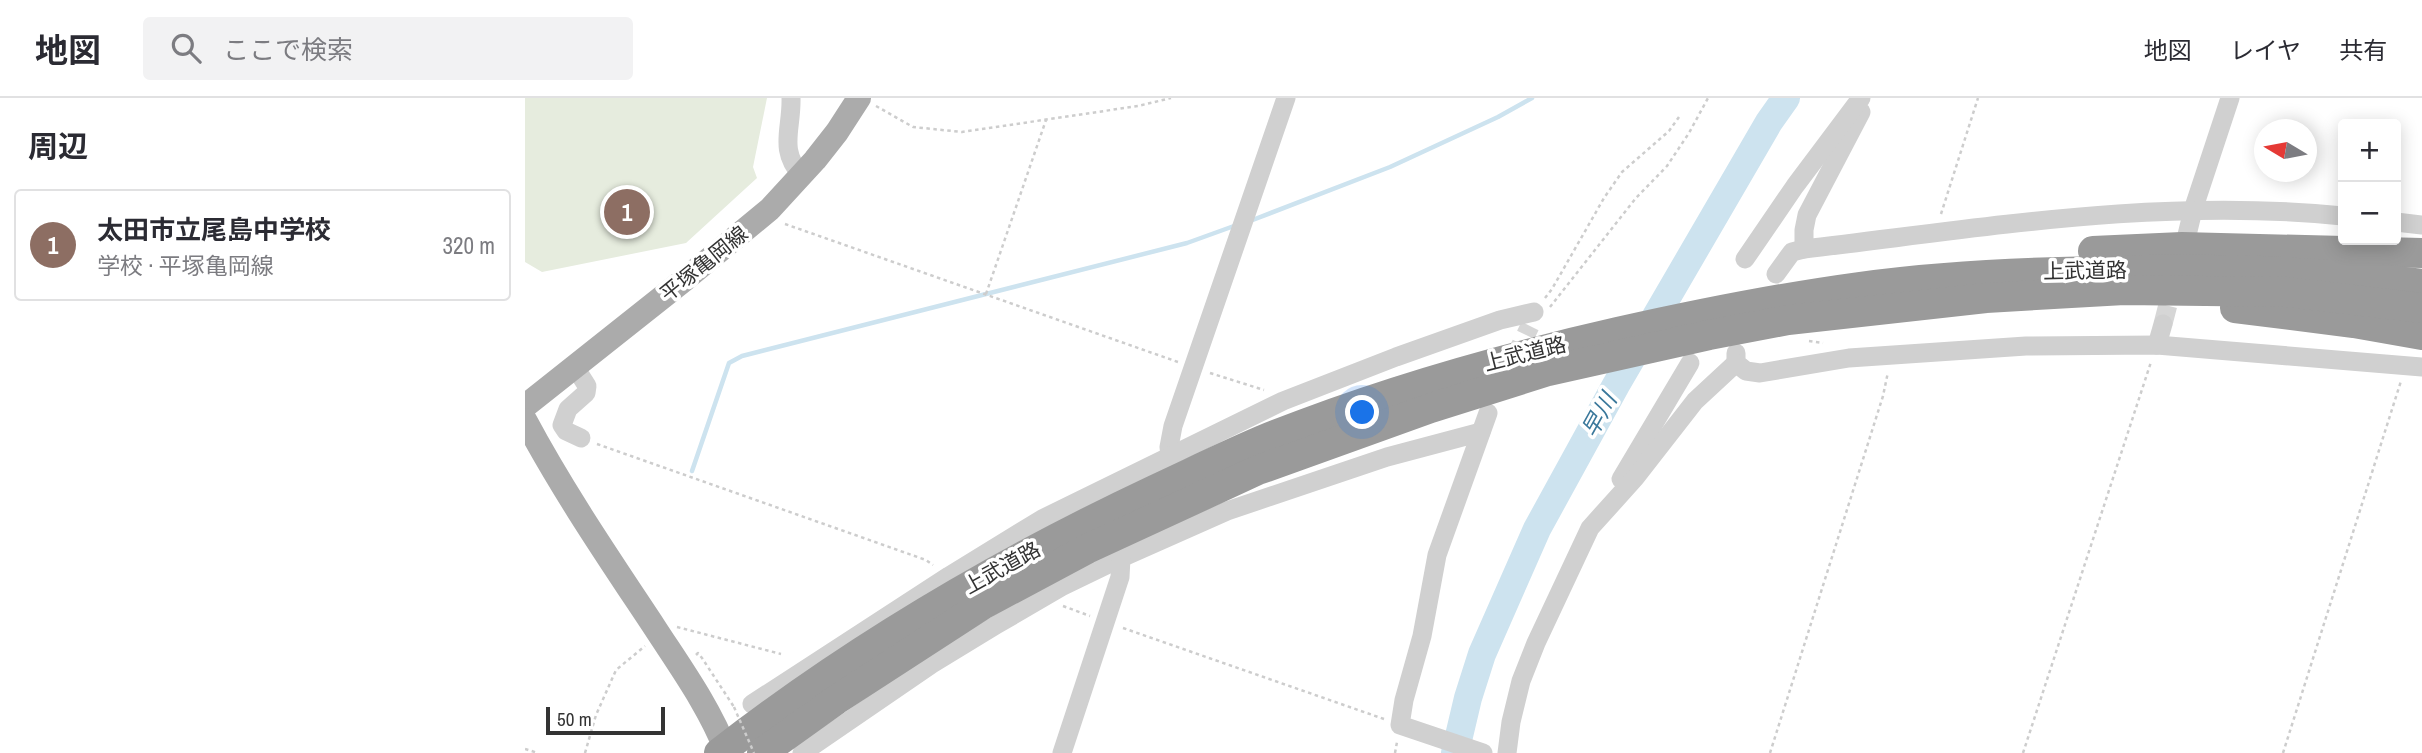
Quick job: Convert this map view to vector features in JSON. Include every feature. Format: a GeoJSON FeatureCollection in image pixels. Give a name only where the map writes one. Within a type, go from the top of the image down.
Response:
{"type":"FeatureCollection","features":[{"type":"Feature","properties":{"kind":"highway"},"geometry":{"type":"LineString","coordinates":[[2022,272],[2095,250],[2182,247],[2422,253]]}},
{"type":"Feature","properties":{"kind":"highway","name":"上武道路"},"geometry":{"type":"LineString","coordinates":[[731,752],[819,670],[905,625],[1014,560],[1117,508],[1267,438],[1349,407],[1445,376],[1553,358],[1865,286],[2022,272],[2198,269],[2290,272],[2422,284]]}},
{"type":"Feature","properties":{"kind":"highway","name":"上武道路"},"geometry":{"type":"LineString","coordinates":[[1715,322],[1986,298],[2124,290],[2287,292],[2422,309]]}},
{"type":"Feature","properties":{"kind":"highway"},"geometry":{"type":"LineString","coordinates":[[1986,298],[2048,306],[2235,308],[2354,323],[2422,335]]}},
{"type":"Feature","properties":{"kind":"highway","name":"上武道路"},"geometry":{"type":"LineString","coordinates":[[762,753],[836,700],[990,615],[1087,548],[1258,470],[1431,408],[1553,358]]}},
{"type":"Feature","properties":{"kind":"main road","name":"平塚亀岡線"},"geometry":{"type":"LineString","coordinates":[[525,406],[770,209],[866,101]]}},
{"type":"Feature","properties":{"kind":"main road"},"geometry":{"type":"LineString","coordinates":[[525,421],[605,555],[683,670],[731,752]]}},
{"type":"Feature","properties":{"kind":"street"},"geometry":{"type":"LineString","coordinates":[[791,98],[787,155],[802,176]]}},
{"type":"Feature","properties":{"kind":"street"},"geometry":{"type":"LineString","coordinates":[[1170,455],[1170,437],[1286,98]]}},
{"type":"Feature","properties":{"kind":"street"},"geometry":{"type":"LineString","coordinates":[[1745,259],[1795,186],[1861,98]]}},
{"type":"Feature","properties":{"kind":"street"},"geometry":{"type":"LineString","coordinates":[[1804,249],[1807,215],[1867,98]]}},
{"type":"Feature","properties":{"kind":"street"},"geometry":{"type":"LineString","coordinates":[[2187,235],[2230,98]]}},
{"type":"Feature","properties":{"kind":"street"},"geometry":{"type":"LineString","coordinates":[[1776,274],[1792,252],[1804,249],[2065,216],[2193,210],[2338,216]]}},
{"type":"Feature","properties":{"kind":"street"},"geometry":{"type":"LineString","coordinates":[[2401,223],[2422,225]]}},
{"type":"Feature","properties":{"kind":"street"},"geometry":{"type":"LineString","coordinates":[[752,704],[819,670],[949,576],[1042,519],[1170,455],[1283,401],[1395,357],[1500,320],[1532,319]]}},
{"type":"Feature","properties":{"kind":"street"},"geometry":{"type":"LineString","coordinates":[[2157,345],[2163,324]]}},
{"type":"Feature","properties":{"kind":"street"},"geometry":{"type":"LineString","coordinates":[[1590,528],[1635,478],[1695,401],[1736,358],[1747,371],[1760,373],[1849,358],[1892,354],[2025,346],[2157,345],[2414,366]]}},
{"type":"Feature","properties":{"kind":"street"},"geometry":{"type":"LineString","coordinates":[[1507,753],[1521,681],[1536,643],[1590,528],[1690,363]]}},
{"type":"Feature","properties":{"kind":"street"},"geometry":{"type":"LineString","coordinates":[[575,367],[587,386],[586,393],[568,409],[562,425],[566,431],[581,438]]}},
{"type":"Feature","properties":{"kind":"street"},"geometry":{"type":"LineString","coordinates":[[1483,753],[1402,725],[1403,699],[1422,636],[1430,579],[1489,413]]}},
{"type":"Feature","properties":{"kind":"street"},"geometry":{"type":"LineString","coordinates":[[802,753],[932,664],[990,615],[1047,595],[1121,558],[1227,511],[1387,457],[1481,432]]}},
{"type":"Feature","properties":{"kind":"street"},"geometry":{"type":"LineString","coordinates":[[1062,753],[1121,577],[1121,558]]}},
{"type":"Feature","properties":{"kind":"path"},"geometry":{"type":"LineString","coordinates":[[866,101],[913,127],[962,131],[1138,106],[1171,98]]}},
{"type":"Feature","properties":{"kind":"path"},"geometry":{"type":"LineString","coordinates":[[1532,319],[1550,307],[1636,198],[1667,166],[1689,133],[1707,98]]}},
{"type":"Feature","properties":{"kind":"path"},"geometry":{"type":"LineString","coordinates":[[1938,231],[1942,209],[1978,98]]}},
{"type":"Feature","properties":{"kind":"path"},"geometry":{"type":"LineString","coordinates":[[1532,319],[1604,198],[1622,173],[1669,131],[1679,117]]}},
{"type":"Feature","properties":{"kind":"path"},"geometry":{"type":"LineString","coordinates":[[986,294],[1046,120]]}},
{"type":"Feature","properties":{"kind":"path"},"geometry":{"type":"LineString","coordinates":[[770,209],[788,226],[1273,393],[1283,401]]}},
{"type":"Feature","properties":{"kind":"path"},"geometry":{"type":"LineString","coordinates":[[2023,753],[2157,345]]}},
{"type":"Feature","properties":{"kind":"path"},"geometry":{"type":"LineString","coordinates":[[1770,753],[1883,396],[1892,354]]}},
{"type":"Feature","properties":{"kind":"path"},"geometry":{"type":"LineString","coordinates":[[2283,753],[2414,366]]}},
{"type":"Feature","properties":{"kind":"path"},"geometry":{"type":"LineString","coordinates":[[581,438],[926,560],[949,576]]}},
{"type":"Feature","properties":{"kind":"path"},"geometry":{"type":"LineString","coordinates":[[1047,595],[1055,603],[1106,622],[1402,725]]}},
{"type":"Feature","properties":{"kind":"path"},"geometry":{"type":"LineString","coordinates":[[702,658],[734,707],[731,752]]}},
{"type":"Feature","properties":{"kind":"path"},"geometry":{"type":"LineString","coordinates":[[525,750],[538,753]]}},
{"type":"Feature","properties":{"kind":"shaded area"},"geometry":{"type":"Polygon","coordinates":[[[525,98],[767,98],[753,167],[757,178],[686,243],[542,272],[525,262],[525,98]]]}},
{"type":"Feature","properties":{"kind":"waterway"},"geometry":{"type":"LineString","coordinates":[[1250,221],[1390,167],[1498,117],[1532,98]]}},
{"type":"Feature","properties":{"kind":"waterway","name":"早川"},"geometry":{"type":"LineString","coordinates":[[1455,753],[1482,654],[1537,529],[1616,385],[1769,122],[1786,98]]}},
{"type":"Feature","properties":{"kind":"waterway"},"geometry":{"type":"LineString","coordinates":[[692,471],[729,363],[742,356],[1187,243],[1234,226]]}},
{"type":"Feature","properties":{"kind":"tunnel"},"geometry":{"type":"LineString","coordinates":[[2163,324],[2174,281]]}},
{"type":"Feature","properties":{"kind":"tunnel"},"geometry":{"type":"LineString","coordinates":[[1513,361],[1530,326]]}},
{"type":"Feature","properties":{"kind":"place","name":"太田市立尾島中学校"},"geometry":{"type":"Point","coordinates":[627,212]}}]}
